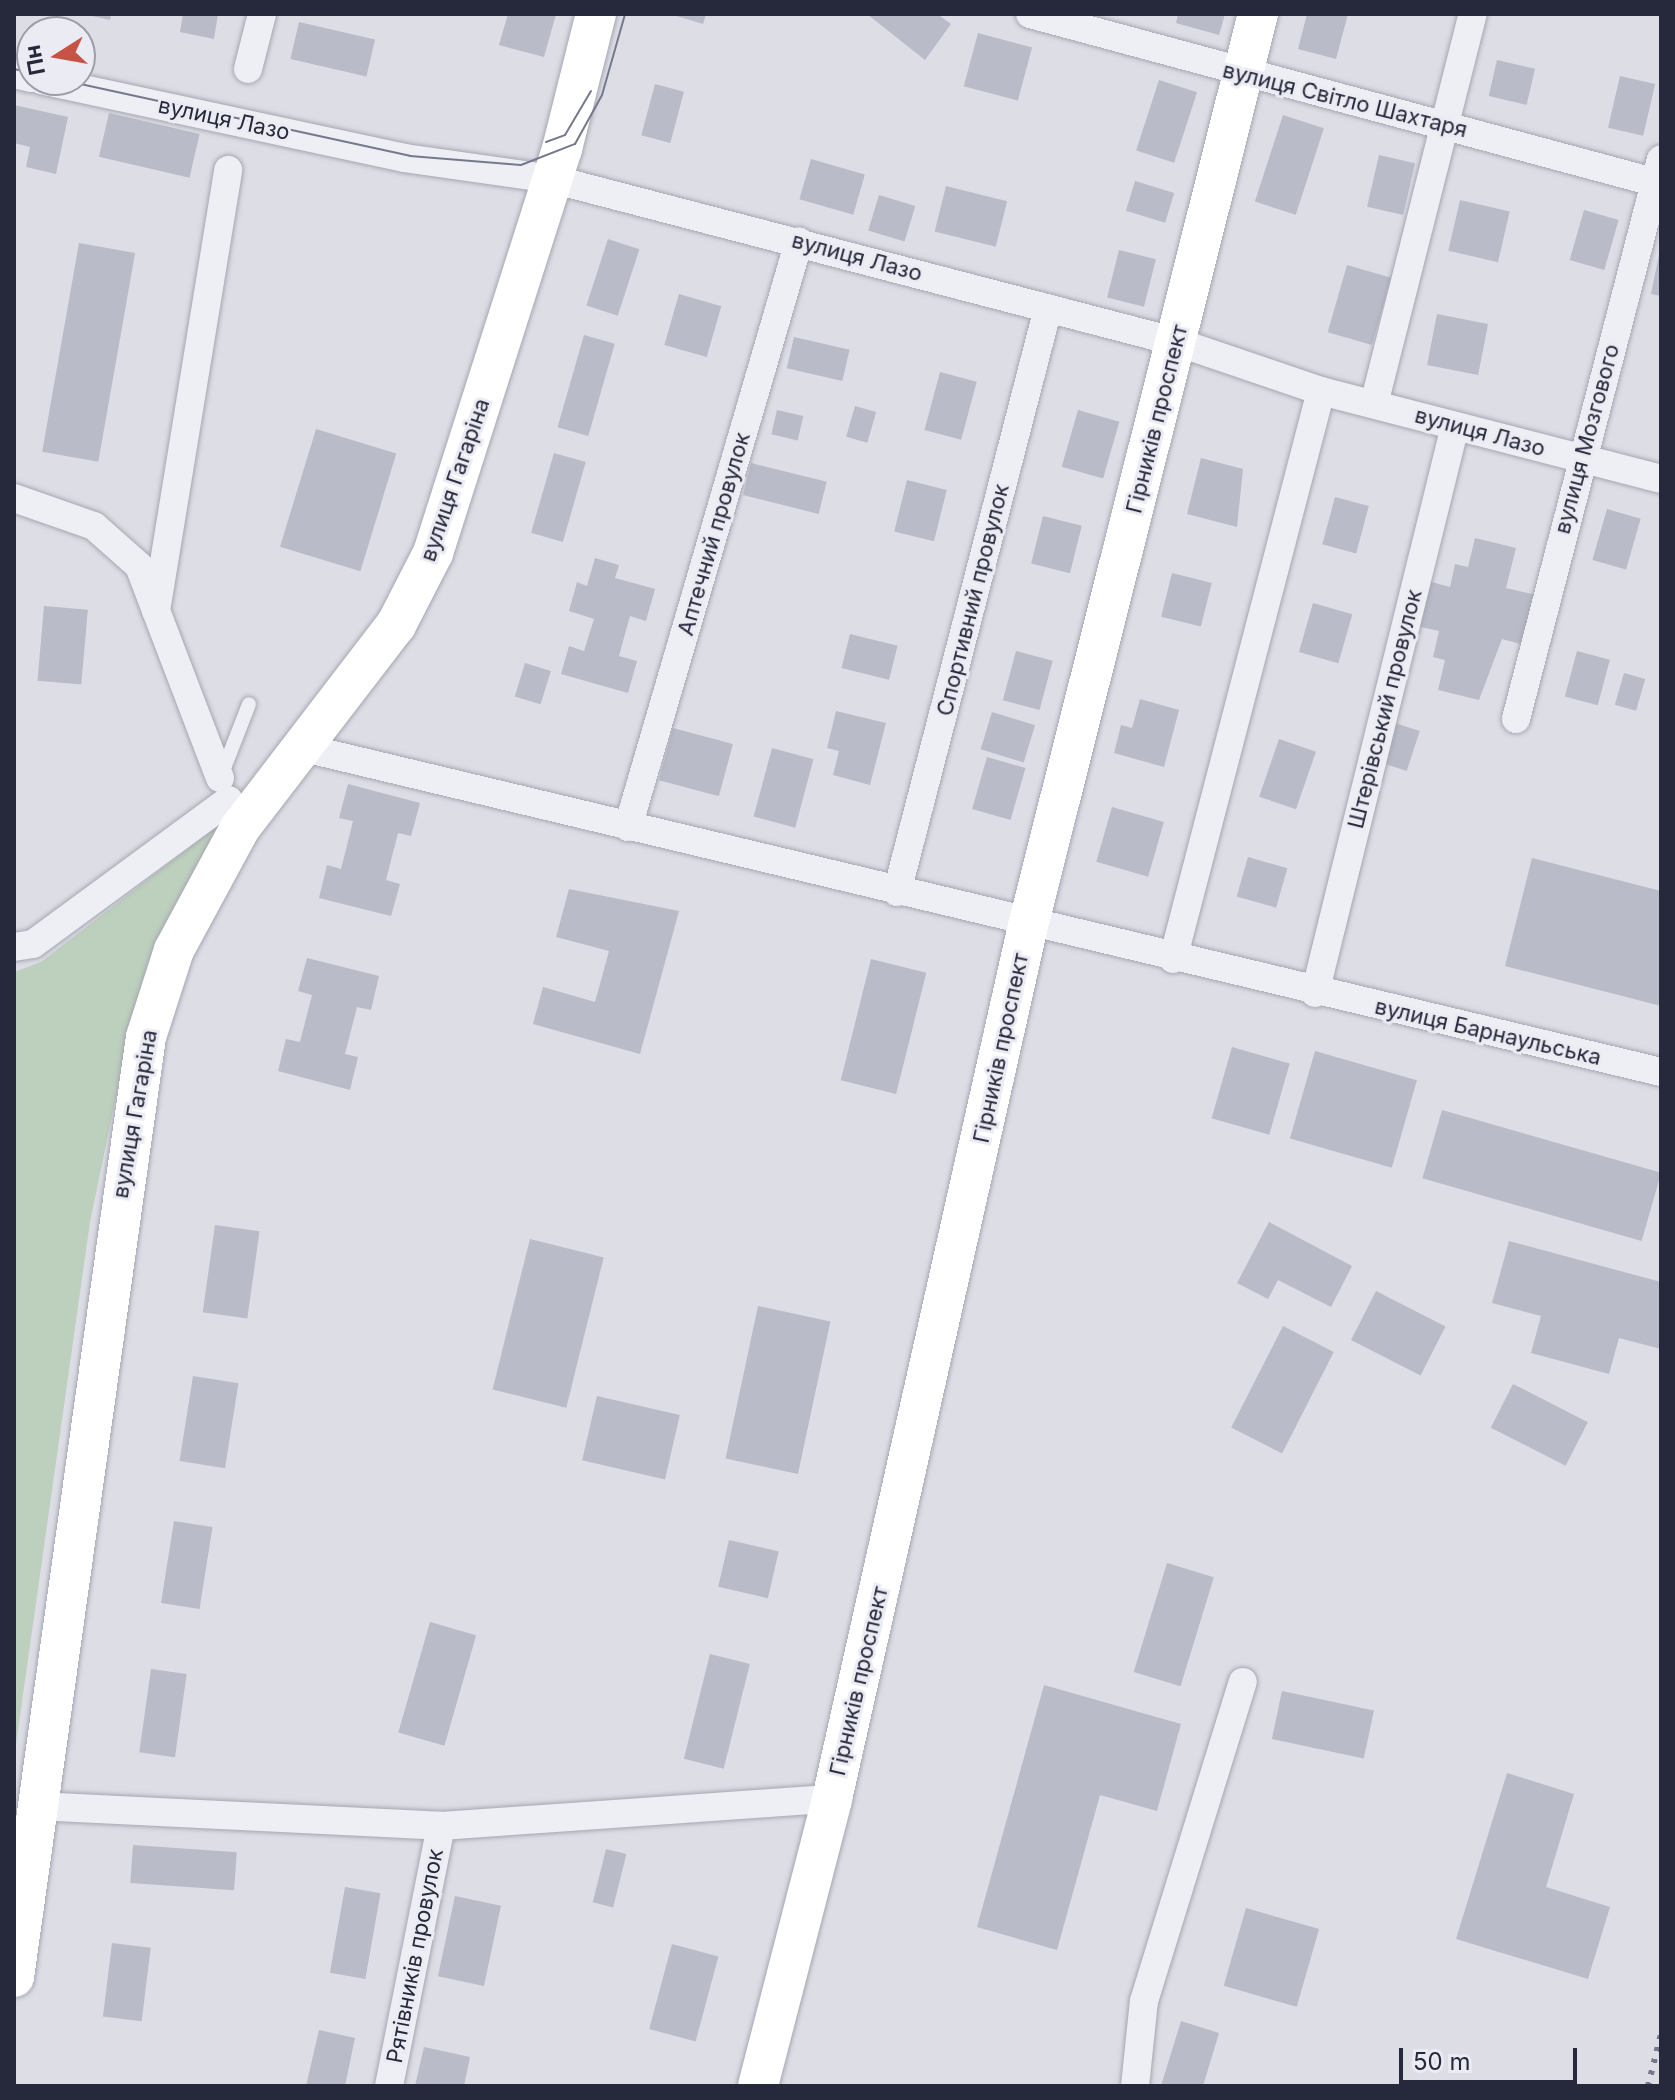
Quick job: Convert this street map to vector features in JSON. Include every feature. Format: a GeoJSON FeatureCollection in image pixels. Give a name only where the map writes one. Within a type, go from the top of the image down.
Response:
{"type":"FeatureCollection","features":[{"type":"Feature","properties":{"kind":"main road","name":"вулиця Гагаріна"},"geometry":{"type":"LineString","coordinates":[[14,1977],[146,1037],[174,950],[230,802],[300,747],[396,625],[433,553],[552,179],[596,14]]}},
{"type":"Feature","properties":{"kind":"main road","name":"Гірників проспект"},"geometry":{"type":"LineString","coordinates":[[758,2086],[832,1799],[1028,926],[1258,14]]}},
{"type":"Feature","properties":{"kind":"street"},"geometry":{"type":"LineString","coordinates":[[248,69],[262,14]]}},
{"type":"Feature","properties":{"kind":"street","name":"вулиця Світло Шахтаря"},"geometry":{"type":"LineString","coordinates":[[1030,14],[1242,75],[1659,175]]}},
{"type":"Feature","properties":{"kind":"street"},"geometry":{"type":"LineString","coordinates":[[1374,404],[1473,14]]}},
{"type":"Feature","properties":{"kind":"street","name":"вулиця Лазо"},"geometry":{"type":"LineString","coordinates":[[96,92],[405,158],[552,179],[1177,342],[1321,391],[1661,479]]}},
{"type":"Feature","properties":{"kind":"street"},"geometry":{"type":"LineString","coordinates":[[156,611],[228,170]]}},
{"type":"Feature","properties":{"kind":"street","name":"вулиця Мозгового"},"geometry":{"type":"LineString","coordinates":[[1516,719],[1581,458],[1659,175]]}},
{"type":"Feature","properties":{"kind":"street","name":"Аптечний провулок"},"geometry":{"type":"LineString","coordinates":[[628,827],[799,241]]}},
{"type":"Feature","properties":{"kind":"street","name":"Спортивний провулок"},"geometry":{"type":"LineString","coordinates":[[897,892],[1048,308]]}},
{"type":"Feature","properties":{"kind":"street"},"geometry":{"type":"LineString","coordinates":[[1173,959],[1321,391]]}},
{"type":"Feature","properties":{"kind":"street","name":"Штерівський провулок"},"geometry":{"type":"LineString","coordinates":[[1315,993],[1455,426]]}},
{"type":"Feature","properties":{"kind":"street"},"geometry":{"type":"LineString","coordinates":[[14,498],[94,526],[139,566],[230,802],[33,944],[14,947]]}},
{"type":"Feature","properties":{"kind":"street","name":"вулиця Барнаульська"},"geometry":{"type":"LineString","coordinates":[[300,747],[1028,926],[1661,1072]]}},
{"type":"Feature","properties":{"kind":"street"},"geometry":{"type":"LineString","coordinates":[[1135,2086],[1144,2001],[1243,1682]]}},
{"type":"Feature","properties":{"kind":"street"},"geometry":{"type":"LineString","coordinates":[[36,1806],[441,1826],[832,1799]]}},
{"type":"Feature","properties":{"kind":"street","name":"Рятівників провулок"},"geometry":{"type":"LineString","coordinates":[[389,2086],[441,1826]]}},
{"type":"Feature","properties":{"kind":"lane"},"geometry":{"type":"LineString","coordinates":[[230,802],[249,704]]}},
{"type":"Feature","properties":{"kind":"green space"},"geometry":{"type":"Polygon","coordinates":[[[221,823],[124,1058],[90,1222],[14,1758],[14,972],[41,962],[221,823]]]}},
{"type":"Feature","properties":{"kind":"building"},"geometry":{"type":"Polygon","coordinates":[[[83,14],[111,14],[110,20],[83,14]]]}},
{"type":"Feature","properties":{"kind":"building"},"geometry":{"type":"Polygon","coordinates":[[[183,14],[218,14],[214,39],[180,32],[183,14]]]}},
{"type":"Feature","properties":{"kind":"building"},"geometry":{"type":"Polygon","coordinates":[[[508,14],[556,14],[544,57],[499,45],[508,14]]]}},
{"type":"Feature","properties":{"kind":"building"},"geometry":{"type":"Polygon","coordinates":[[[670,14],[706,14],[703,24],[670,14]]]}},
{"type":"Feature","properties":{"kind":"building"},"geometry":{"type":"Polygon","coordinates":[[[867,14],[937,14],[951,24],[925,60],[867,14]]]}},
{"type":"Feature","properties":{"kind":"building"},"geometry":{"type":"Polygon","coordinates":[[[1178,14],[1225,14],[1219,35],[1176,23],[1178,14]]]}},
{"type":"Feature","properties":{"kind":"building"},"geometry":{"type":"Polygon","coordinates":[[[1307,14],[1348,14],[1336,59],[1298,49],[1307,14]]]}},
{"type":"Feature","properties":{"kind":"building"},"geometry":{"type":"Polygon","coordinates":[[[299,22],[375,40],[366,77],[290,59],[299,22]]]}},
{"type":"Feature","properties":{"kind":"building"},"geometry":{"type":"Polygon","coordinates":[[[978,33],[1032,47],[1018,101],[964,86],[978,33]]]}},
{"type":"Feature","properties":{"kind":"building"},"geometry":{"type":"Polygon","coordinates":[[[1497,60],[1535,69],[1527,105],[1489,96],[1497,60]]]}},
{"type":"Feature","properties":{"kind":"building"},"geometry":{"type":"Polygon","coordinates":[[[1620,76],[1655,84],[1643,136],[1608,128],[1620,76]]]}},
{"type":"Feature","properties":{"kind":"building"},"geometry":{"type":"Polygon","coordinates":[[[1159,80],[1197,92],[1174,163],[1136,150],[1159,80]]]}},
{"type":"Feature","properties":{"kind":"building"},"geometry":{"type":"Polygon","coordinates":[[[655,84],[684,92],[670,143],[641,135],[655,84]]]}},
{"type":"Feature","properties":{"kind":"building"},"geometry":{"type":"Polygon","coordinates":[[[14,105],[68,117],[56,174],[26,167],[30,147],[14,143],[14,105]]]}},
{"type":"Feature","properties":{"kind":"building"},"geometry":{"type":"Polygon","coordinates":[[[109,113],[200,134],[189,178],[99,157],[109,113]]]}},
{"type":"Feature","properties":{"kind":"building"},"geometry":{"type":"Polygon","coordinates":[[[1283,115],[1324,128],[1296,215],[1255,202],[1283,115]]]}},
{"type":"Feature","properties":{"kind":"building"},"geometry":{"type":"Polygon","coordinates":[[[1379,155],[1415,163],[1403,215],[1367,207],[1379,155]]]}},
{"type":"Feature","properties":{"kind":"building"},"geometry":{"type":"Polygon","coordinates":[[[811,159],[865,174],[853,215],[799,199],[811,159]]]}},
{"type":"Feature","properties":{"kind":"building"},"geometry":{"type":"Polygon","coordinates":[[[1135,181],[1174,193],[1165,223],[1126,211],[1135,181]]]}},
{"type":"Feature","properties":{"kind":"building"},"geometry":{"type":"Polygon","coordinates":[[[946,186],[1007,201],[996,247],[935,232],[946,186]]]}},
{"type":"Feature","properties":{"kind":"building"},"geometry":{"type":"Polygon","coordinates":[[[879,195],[915,206],[905,241],[868,230],[879,195]]]}},
{"type":"Feature","properties":{"kind":"building"},"geometry":{"type":"Polygon","coordinates":[[[1460,200],[1510,211],[1498,262],[1448,251],[1460,200]]]}},
{"type":"Feature","properties":{"kind":"building"},"geometry":{"type":"Polygon","coordinates":[[[1584,210],[1619,220],[1604,270],[1570,260],[1584,210]]]}},
{"type":"Feature","properties":{"kind":"building"},"geometry":{"type":"Polygon","coordinates":[[[608,239],[639,249],[618,316],[586,306],[608,239]]]}},
{"type":"Feature","properties":{"kind":"building"},"geometry":{"type":"Polygon","coordinates":[[[79,243],[135,253],[98,462],[42,452],[79,243]]]}},
{"type":"Feature","properties":{"kind":"building"},"geometry":{"type":"Polygon","coordinates":[[[1661,245],[1661,296],[1651,294],[1661,245]]]}},
{"type":"Feature","properties":{"kind":"building"},"geometry":{"type":"Polygon","coordinates":[[[1119,250],[1156,259],[1144,307],[1107,298],[1119,250]]]}},
{"type":"Feature","properties":{"kind":"building"},"geometry":{"type":"Polygon","coordinates":[[[1347,265],[1391,278],[1372,345],[1328,332],[1347,265]]]}},
{"type":"Feature","properties":{"kind":"building"},"geometry":{"type":"Polygon","coordinates":[[[679,294],[721,306],[707,357],[664,345],[679,294]]]}},
{"type":"Feature","properties":{"kind":"building"},"geometry":{"type":"Polygon","coordinates":[[[1437,314],[1488,324],[1478,375],[1427,365],[1437,314]]]}},
{"type":"Feature","properties":{"kind":"building"},"geometry":{"type":"Polygon","coordinates":[[[584,335],[615,344],[588,436],[558,427],[584,335]]]}},
{"type":"Feature","properties":{"kind":"building"},"geometry":{"type":"Polygon","coordinates":[[[794,337],[850,350],[842,381],[787,368],[794,337]]]}},
{"type":"Feature","properties":{"kind":"building"},"geometry":{"type":"Polygon","coordinates":[[[940,372],[977,382],[961,440],[924,430],[940,372]]]}},
{"type":"Feature","properties":{"kind":"building"},"geometry":{"type":"Polygon","coordinates":[[[855,406],[876,412],[867,443],[846,437],[855,406]]]}},
{"type":"Feature","properties":{"kind":"building"},"geometry":{"type":"Polygon","coordinates":[[[777,410],[803,416],[798,440],[771,434],[777,410]]]}},
{"type":"Feature","properties":{"kind":"building"},"geometry":{"type":"Polygon","coordinates":[[[1078,410],[1119,422],[1103,479],[1062,467],[1078,410]]]}},
{"type":"Feature","properties":{"kind":"building"},"geometry":{"type":"Polygon","coordinates":[[[316,429],[396,454],[360,571],[280,547],[316,429]]]}},
{"type":"Feature","properties":{"kind":"building"},"geometry":{"type":"Polygon","coordinates":[[[554,453],[586,462],[563,542],[531,533],[554,453]]]}},
{"type":"Feature","properties":{"kind":"building"},"geometry":{"type":"Polygon","coordinates":[[[1201,458],[1243,469],[1237,527],[1187,514],[1201,458]]]}},
{"type":"Feature","properties":{"kind":"building"},"geometry":{"type":"Polygon","coordinates":[[[751,463],[827,482],[819,514],[743,495],[751,463]]]}},
{"type":"Feature","properties":{"kind":"building"},"geometry":{"type":"Polygon","coordinates":[[[907,480],[947,490],[934,541],[894,531],[907,480]]]}},
{"type":"Feature","properties":{"kind":"building"},"geometry":{"type":"Polygon","coordinates":[[[1335,497],[1369,506],[1356,553],[1322,544],[1335,497]]]}},
{"type":"Feature","properties":{"kind":"building"},"geometry":{"type":"Polygon","coordinates":[[[1607,509],[1641,519],[1626,570],[1592,560],[1607,509]]]}},
{"type":"Feature","properties":{"kind":"building"},"geometry":{"type":"Polygon","coordinates":[[[1043,516],[1082,526],[1070,573],[1031,564],[1043,516]]]}},
{"type":"Feature","properties":{"kind":"building"},"geometry":{"type":"Polygon","coordinates":[[[1475,538],[1516,548],[1506,588],[1536,595],[1524,645],[1502,639],[1479,700],[1438,690],[1445,660],[1433,657],[1439,631],[1417,626],[1428,581],[1450,587],[1455,564],[1468,567],[1475,538]]]}},
{"type":"Feature","properties":{"kind":"building"},"geometry":{"type":"Polygon","coordinates":[[[595,558],[619,565],[615,578],[655,589],[646,621],[630,616],[619,656],[637,661],[628,693],[561,674],[569,646],[584,651],[594,619],[569,611],[577,582],[587,586],[595,558]]]}},
{"type":"Feature","properties":{"kind":"building"},"geometry":{"type":"Polygon","coordinates":[[[1172,573],[1212,583],[1201,627],[1161,617],[1172,573]]]}},
{"type":"Feature","properties":{"kind":"building"},"geometry":{"type":"Polygon","coordinates":[[[1313,603],[1352,614],[1338,663],[1299,652],[1313,603]]]}},
{"type":"Feature","properties":{"kind":"building"},"geometry":{"type":"Polygon","coordinates":[[[44,606],[88,610],[81,685],[37,681],[44,606]]]}},
{"type":"Feature","properties":{"kind":"building"},"geometry":{"type":"Polygon","coordinates":[[[850,634],[898,646],[889,680],[842,668],[850,634]]]}},
{"type":"Feature","properties":{"kind":"building"},"geometry":{"type":"Polygon","coordinates":[[[1016,651],[1053,661],[1040,710],[1003,700],[1016,651]]]}},
{"type":"Feature","properties":{"kind":"building"},"geometry":{"type":"Polygon","coordinates":[[[1577,651],[1610,660],[1598,705],[1565,696],[1577,651]]]}},
{"type":"Feature","properties":{"kind":"building"},"geometry":{"type":"Polygon","coordinates":[[[525,663],[551,671],[541,704],[515,696],[525,663]]]}},
{"type":"Feature","properties":{"kind":"building"},"geometry":{"type":"Polygon","coordinates":[[[1624,673],[1645,679],[1636,711],[1615,705],[1624,673]]]}},
{"type":"Feature","properties":{"kind":"building"},"geometry":{"type":"Polygon","coordinates":[[[1140,699],[1179,710],[1164,767],[1114,753],[1121,725],[1132,728],[1140,699]]]}},
{"type":"Feature","properties":{"kind":"building"},"geometry":{"type":"Polygon","coordinates":[[[836,711],[886,723],[870,785],[833,775],[839,751],[827,748],[836,711]]]}},
{"type":"Feature","properties":{"kind":"building"},"geometry":{"type":"Polygon","coordinates":[[[992,712],[1035,725],[1024,762],[981,749],[992,712]]]}},
{"type":"Feature","properties":{"kind":"building"},"geometry":{"type":"Polygon","coordinates":[[[1395,723],[1420,731],[1407,771],[1382,763],[1395,723]]]}},
{"type":"Feature","properties":{"kind":"building"},"geometry":{"type":"Polygon","coordinates":[[[673,728],[733,744],[719,796],[659,780],[673,728]]]}},
{"type":"Feature","properties":{"kind":"building"},"geometry":{"type":"Polygon","coordinates":[[[1279,739],[1316,752],[1296,809],[1259,797],[1279,739]]]}},
{"type":"Feature","properties":{"kind":"building"},"geometry":{"type":"Polygon","coordinates":[[[772,748],[814,759],[795,828],[754,817],[772,748]]]}},
{"type":"Feature","properties":{"kind":"building"},"geometry":{"type":"Polygon","coordinates":[[[987,757],[1025,768],[1011,820],[972,809],[987,757]]]}},
{"type":"Feature","properties":{"kind":"building"},"geometry":{"type":"Polygon","coordinates":[[[348,784],[420,803],[411,836],[398,833],[386,880],[400,884],[391,916],[319,898],[327,865],[341,869],[353,821],[339,818],[348,784]]]}},
{"type":"Feature","properties":{"kind":"building"},"geometry":{"type":"Polygon","coordinates":[[[1112,807],[1164,822],[1148,877],[1096,862],[1112,807]]]}},
{"type":"Feature","properties":{"kind":"building"},"geometry":{"type":"Polygon","coordinates":[[[1248,857],[1287,868],[1276,908],[1237,896],[1248,857]]]}},
{"type":"Feature","properties":{"kind":"building"},"geometry":{"type":"Polygon","coordinates":[[[1532,858],[1661,891],[1661,1006],[1505,966],[1532,858]]]}},
{"type":"Feature","properties":{"kind":"building"},"geometry":{"type":"Polygon","coordinates":[[[569,889],[679,911],[640,1054],[533,1024],[543,987],[595,1002],[609,951],[556,937],[569,889]]]}},
{"type":"Feature","properties":{"kind":"building"},"geometry":{"type":"Polygon","coordinates":[[[307,958],[379,976],[371,1010],[357,1007],[345,1054],[358,1057],[350,1090],[278,1071],[286,1039],[300,1042],[312,995],[298,991],[307,958]]]}},
{"type":"Feature","properties":{"kind":"building"},"geometry":{"type":"Polygon","coordinates":[[[871,959],[926,973],[896,1094],[841,1080],[871,959]]]}},
{"type":"Feature","properties":{"kind":"building"},"geometry":{"type":"Polygon","coordinates":[[[1232,1047],[1290,1064],[1269,1135],[1212,1118],[1232,1047]]]}},
{"type":"Feature","properties":{"kind":"building"},"geometry":{"type":"Polygon","coordinates":[[[1315,1051],[1417,1080],[1392,1168],[1290,1138],[1315,1051]]]}},
{"type":"Feature","properties":{"kind":"building"},"geometry":{"type":"Polygon","coordinates":[[[1442,1110],[1661,1173],[1642,1241],[1422,1178],[1442,1110]]]}},
{"type":"Feature","properties":{"kind":"building"},"geometry":{"type":"Polygon","coordinates":[[[1269,1222],[1352,1266],[1331,1307],[1278,1280],[1268,1299],[1237,1283],[1269,1222]]]}},
{"type":"Feature","properties":{"kind":"building"},"geometry":{"type":"Polygon","coordinates":[[[215,1225],[260,1231],[247,1318],[203,1312],[215,1225]]]}},
{"type":"Feature","properties":{"kind":"building"},"geometry":{"type":"Polygon","coordinates":[[[530,1239],[604,1257],[566,1408],[493,1389],[530,1239]]]}},
{"type":"Feature","properties":{"kind":"building"},"geometry":{"type":"Polygon","coordinates":[[[1509,1241],[1661,1282],[1661,1349],[1619,1338],[1609,1374],[1531,1353],[1541,1316],[1492,1303],[1509,1241]]]}},
{"type":"Feature","properties":{"kind":"building"},"geometry":{"type":"Polygon","coordinates":[[[1376,1291],[1445,1326],[1421,1375],[1351,1340],[1376,1291]]]}},
{"type":"Feature","properties":{"kind":"building"},"geometry":{"type":"Polygon","coordinates":[[[758,1306],[830,1321],[798,1474],[726,1459],[758,1306]]]}},
{"type":"Feature","properties":{"kind":"building"},"geometry":{"type":"Polygon","coordinates":[[[1283,1326],[1334,1352],[1282,1453],[1231,1428],[1283,1326]]]}},
{"type":"Feature","properties":{"kind":"building"},"geometry":{"type":"Polygon","coordinates":[[[193,1376],[238,1383],[225,1468],[180,1461],[193,1376]]]}},
{"type":"Feature","properties":{"kind":"building"},"geometry":{"type":"Polygon","coordinates":[[[1513,1384],[1588,1422],[1566,1466],[1491,1428],[1513,1384]]]}},
{"type":"Feature","properties":{"kind":"building"},"geometry":{"type":"Polygon","coordinates":[[[597,1396],[680,1415],[665,1479],[582,1460],[597,1396]]]}},
{"type":"Feature","properties":{"kind":"building"},"geometry":{"type":"Polygon","coordinates":[[[174,1521],[213,1527],[200,1609],[161,1603],[174,1521]]]}},
{"type":"Feature","properties":{"kind":"building"},"geometry":{"type":"Polygon","coordinates":[[[729,1540],[779,1551],[768,1598],[718,1587],[729,1540]]]}},
{"type":"Feature","properties":{"kind":"building"},"geometry":{"type":"Polygon","coordinates":[[[1167,1563],[1214,1577],[1181,1686],[1134,1672],[1167,1563]]]}},
{"type":"Feature","properties":{"kind":"building"},"geometry":{"type":"Polygon","coordinates":[[[430,1622],[476,1635],[444,1746],[398,1733],[430,1622]]]}},
{"type":"Feature","properties":{"kind":"building"},"geometry":{"type":"Polygon","coordinates":[[[710,1654],[750,1664],[724,1769],[684,1759],[710,1654]]]}},
{"type":"Feature","properties":{"kind":"building"},"geometry":{"type":"Polygon","coordinates":[[[151,1669],[187,1674],[175,1757],[139,1752],[151,1669]]]}},
{"type":"Feature","properties":{"kind":"building"},"geometry":{"type":"Polygon","coordinates":[[[1044,1685],[1181,1724],[1157,1811],[1100,1795],[1057,1950],[977,1927],[1044,1685]]]}},
{"type":"Feature","properties":{"kind":"building"},"geometry":{"type":"Polygon","coordinates":[[[1282,1691],[1374,1711],[1364,1758],[1272,1739],[1282,1691]]]}},
{"type":"Feature","properties":{"kind":"building"},"geometry":{"type":"Polygon","coordinates":[[[1507,1773],[1574,1794],[1546,1887],[1610,1907],[1588,1979],[1456,1939],[1507,1773]]]}},
{"type":"Feature","properties":{"kind":"building"},"geometry":{"type":"Polygon","coordinates":[[[133,1845],[237,1852],[234,1890],[130,1883],[133,1845]]]}},
{"type":"Feature","properties":{"kind":"building"},"geometry":{"type":"Polygon","coordinates":[[[606,1849],[626,1854],[613,1907],[593,1902],[606,1849]]]}},
{"type":"Feature","properties":{"kind":"building"},"geometry":{"type":"Polygon","coordinates":[[[345,1887],[380,1893],[365,1979],[330,1973],[345,1887]]]}},
{"type":"Feature","properties":{"kind":"building"},"geometry":{"type":"Polygon","coordinates":[[[455,1896],[501,1906],[484,1986],[438,1976],[455,1896]]]}},
{"type":"Feature","properties":{"kind":"building"},"geometry":{"type":"Polygon","coordinates":[[[1246,1908],[1319,1929],[1297,2007],[1224,1986],[1246,1908]]]}},
{"type":"Feature","properties":{"kind":"building"},"geometry":{"type":"Polygon","coordinates":[[[112,1943],[151,1948],[142,2021],[103,2016],[112,1943]]]}},
{"type":"Feature","properties":{"kind":"building"},"geometry":{"type":"Polygon","coordinates":[[[672,1944],[718,1956],[696,2041],[649,2029],[672,1944]]]}},
{"type":"Feature","properties":{"kind":"building"},"geometry":{"type":"Polygon","coordinates":[[[1181,2021],[1219,2033],[1203,2086],[1161,2086],[1181,2021]]]}},
{"type":"Feature","properties":{"kind":"building"},"geometry":{"type":"Polygon","coordinates":[[[319,2030],[355,2038],[345,2086],[306,2086],[319,2030]]]}},
{"type":"Feature","properties":{"kind":"building"},"geometry":{"type":"Polygon","coordinates":[[[424,2047],[470,2057],[464,2086],[415,2086],[424,2047]]]}},
{"type":"Feature","properties":{"kind":"tram line"},"geometry":{"type":"LineString","coordinates":[[96,87],[410,156],[521,165],[575,144],[602,95],[625,14]]}},
{"type":"Feature","properties":{"kind":"tram line"},"geometry":{"type":"LineString","coordinates":[[546,142],[565,135],[591,91]]}},
{"type":"Feature","properties":{"kind":"railway"},"geometry":{"type":"LineString","coordinates":[[1648,2086],[1661,2034]]}}]}
